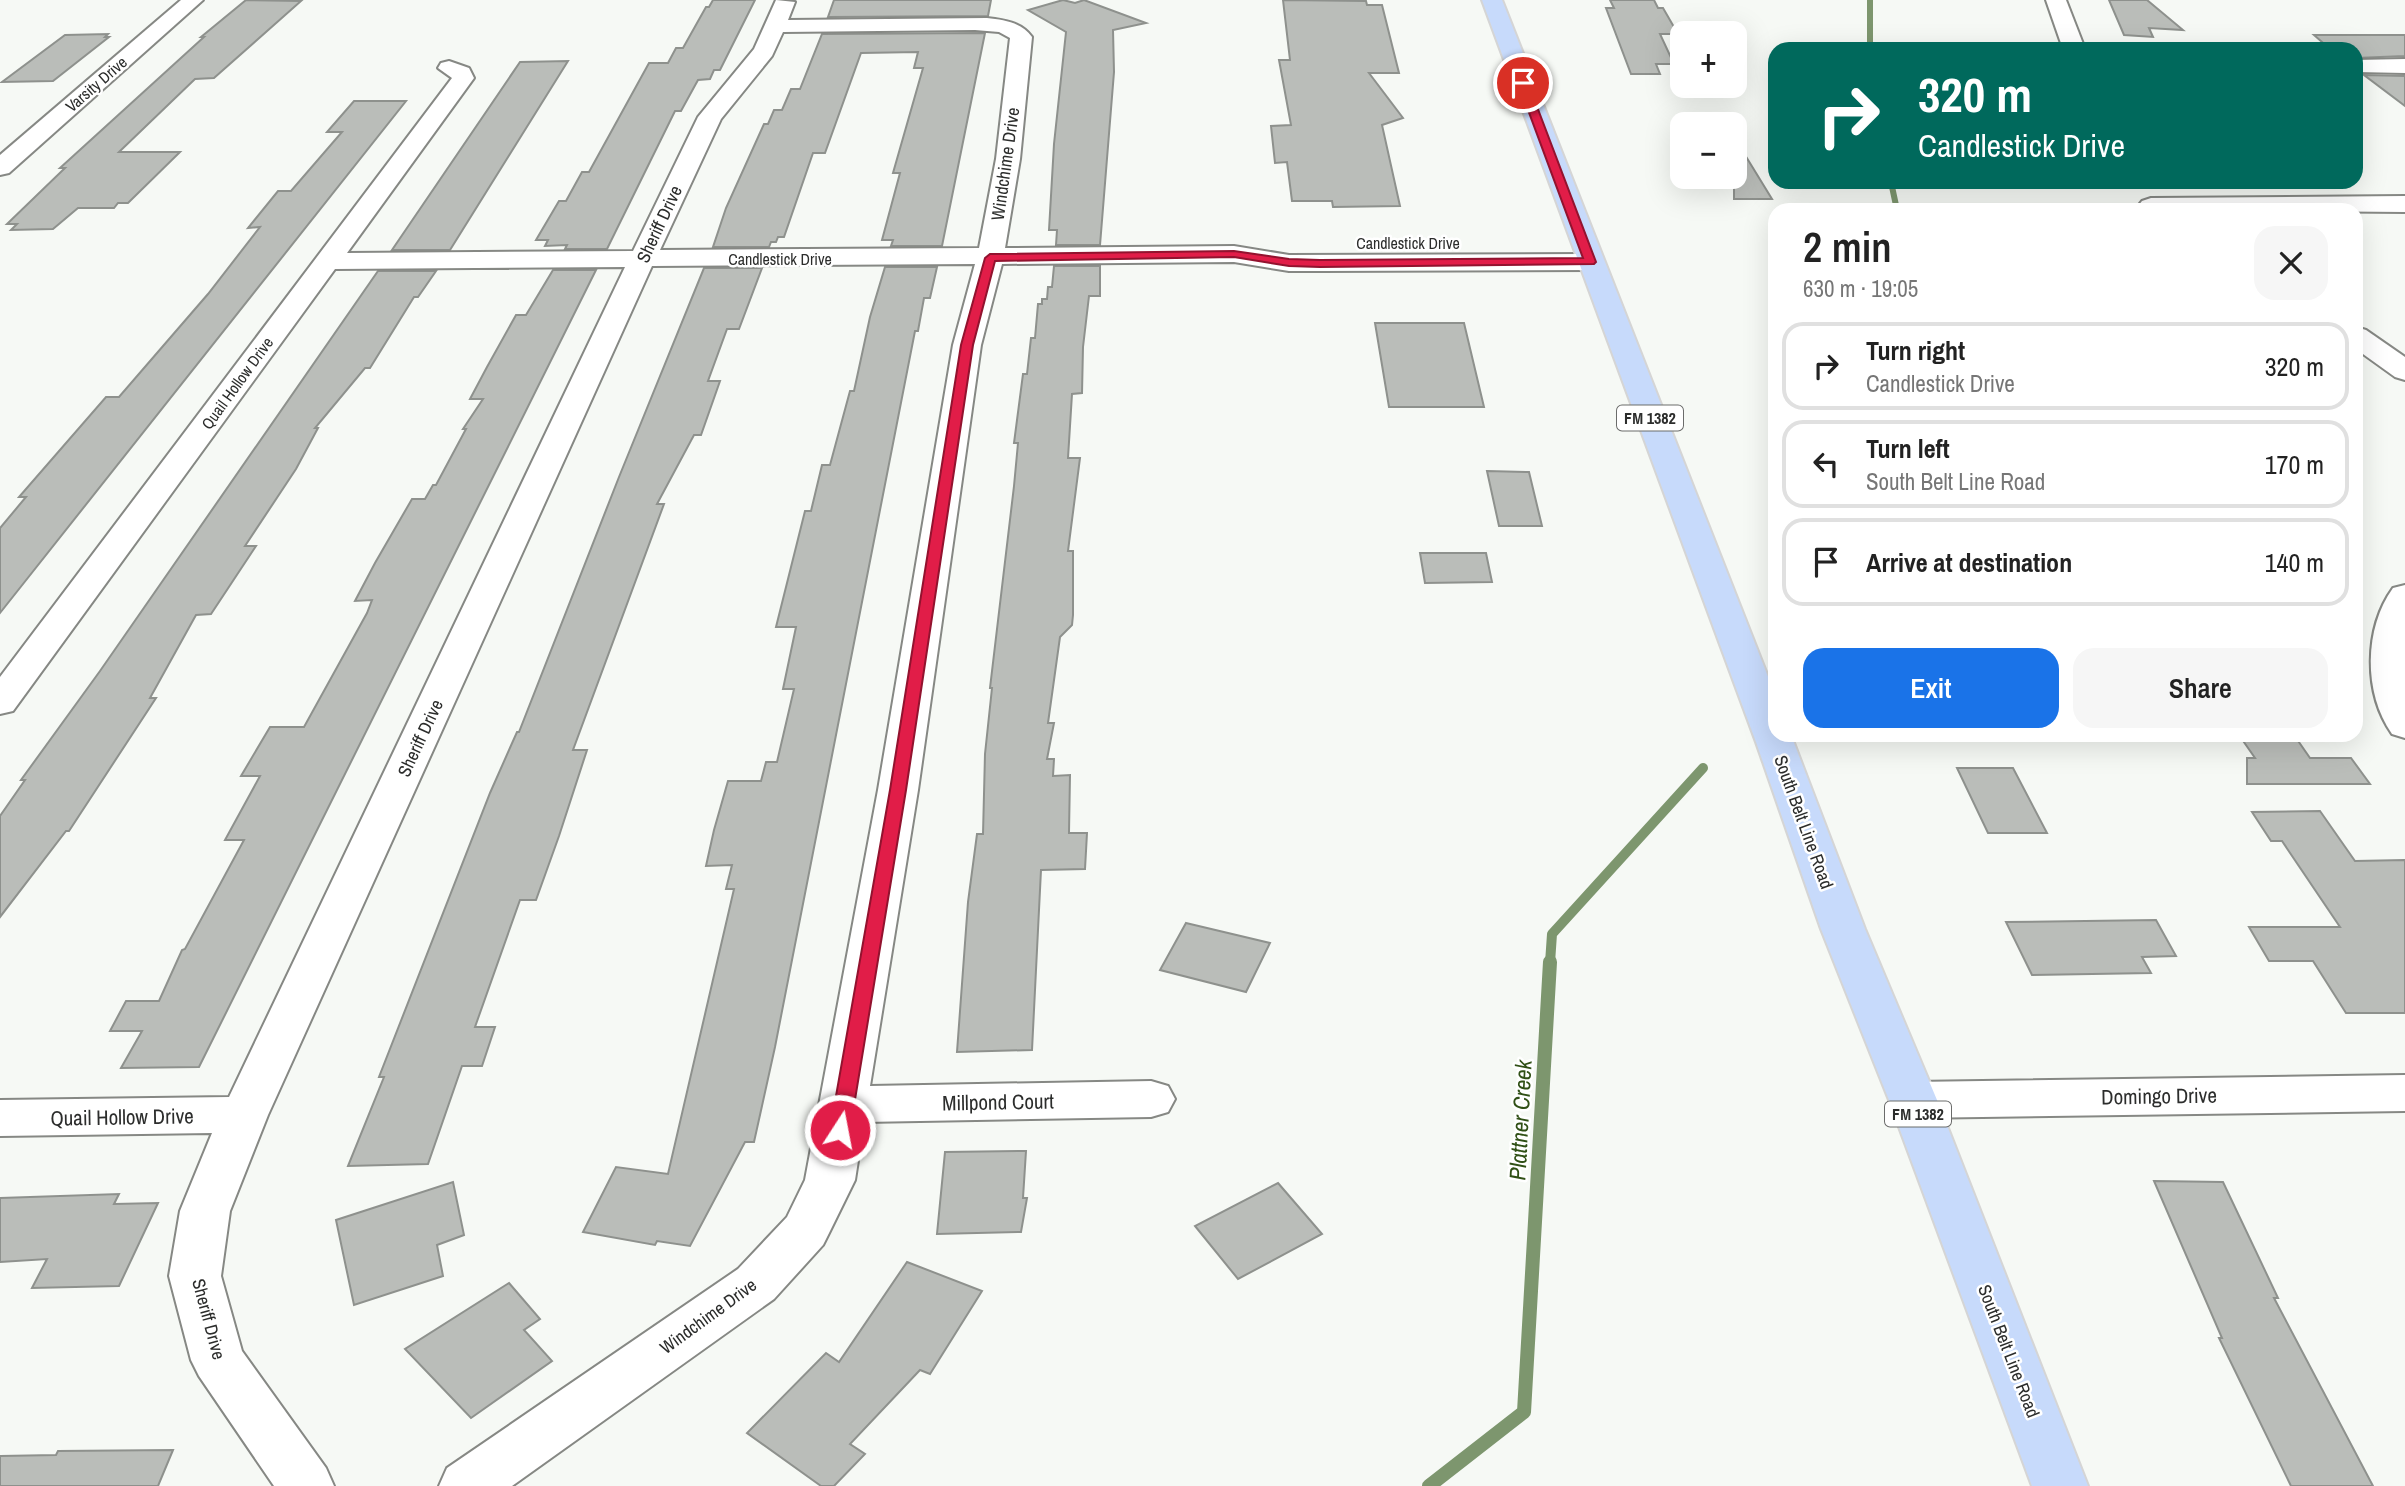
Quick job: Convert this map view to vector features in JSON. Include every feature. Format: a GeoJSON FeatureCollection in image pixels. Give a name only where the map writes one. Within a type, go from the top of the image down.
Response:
{"type":"FeatureCollection","features":[{"type":"Feature","properties":{"kind":"main road","name":"South Belt Line Road"},"geometry":{"type":"LineString","coordinates":[[1492,0],[1768,724]]}},
{"type":"Feature","properties":{"kind":"main road","name":"South Belt Line Road"},"geometry":{"type":"LineString","coordinates":[[1775,742],[1843,929],[1913,1100],[2060,1486]]}},
{"type":"Feature","properties":{"kind":"street","name":"Varsity Drive"},"geometry":{"type":"LineString","coordinates":[[0,169],[192,0]]}},
{"type":"Feature","properties":{"kind":"street"},"geometry":{"type":"LineString","coordinates":[[2056,0],[2071,42]]}},
{"type":"Feature","properties":{"kind":"street","name":"Windchime Drive"},"geometry":{"type":"LineString","coordinates":[[467,1486],[756,1284],[805,1231],[830,1180],[898,790],[967,345],[990,258],[1008,159],[1021,37],[1016,30],[975,24],[780,13]]}},
{"type":"Feature","properties":{"kind":"street","name":"Sheriff Drive"},"geometry":{"type":"LineString","coordinates":[[306,1486],[218,1360],[195,1276],[205,1211],[244,1115],[710,117],[764,51],[780,13]]}},
{"type":"Feature","properties":{"kind":"street"},"geometry":{"type":"LineString","coordinates":[[2363,66],[2405,66]]}},
{"type":"Feature","properties":{"kind":"street","name":"Quail Hollow Drive"},"geometry":{"type":"LineString","coordinates":[[0,703],[463,78],[461,73],[449,68]]}},
{"type":"Feature","properties":{"kind":"street"},"geometry":{"type":"LineString","coordinates":[[2363,205],[2405,204]]}},
{"type":"Feature","properties":{"kind":"street","name":"Candlestick Drive"},"geometry":{"type":"LineString","coordinates":[[327,261],[990,258],[1234,254],[1289,263],[1320,264],[1586,252]]}},
{"type":"Feature","properties":{"kind":"street"},"geometry":{"type":"LineString","coordinates":[[2363,341],[2405,371]]}},
{"type":"Feature","properties":{"kind":"street"},"geometry":{"type":"LineString","coordinates":[[2405,595],[2395,612],[2399,715],[2405,726]]}},
{"type":"Feature","properties":{"kind":"street","name":"Domingo Drive"},"geometry":{"type":"LineString","coordinates":[[1913,1100],[2405,1093]]}},
{"type":"Feature","properties":{"kind":"street","name":"Millpond Court"},"geometry":{"type":"LineString","coordinates":[[845,1104],[1151,1099]]}},
{"type":"Feature","properties":{"kind":"street","name":"Quail Hollow Drive"},"geometry":{"type":"LineString","coordinates":[[0,1118],[244,1115]]}},
{"type":"Feature","properties":{"kind":"building"},"geometry":{"type":"Polygon","coordinates":[[[246,0],[301,1],[214,78],[195,79],[119,152],[180,152],[128,203],[118,203],[114,208],[78,208],[53,229],[11,230],[17,224],[7,224],[65,168],[60,168],[204,37],[201,37],[246,0]]]}},
{"type":"Feature","properties":{"kind":"building"},"geometry":{"type":"Polygon","coordinates":[[[713,0],[755,0],[720,70],[714,70],[710,79],[698,80],[681,111],[675,111],[607,249],[565,249],[567,245],[545,246],[548,240],[536,240],[559,201],[566,201],[582,172],[589,172],[649,63],[668,63],[676,48],[683,48],[706,7],[709,7],[713,0]]]}},
{"type":"Feature","properties":{"kind":"building"},"geometry":{"type":"Polygon","coordinates":[[[834,0],[991,0],[988,16],[828,17],[834,0]]]}},
{"type":"Feature","properties":{"kind":"building"},"geometry":{"type":"Polygon","coordinates":[[[1063,0],[1075,3],[1084,0],[1146,23],[1113,30],[1114,72],[1100,245],[1056,245],[1057,230],[1049,230],[1054,144],[1066,32],[1028,10],[1063,0]]]}},
{"type":"Feature","properties":{"kind":"building"},"geometry":{"type":"Polygon","coordinates":[[[1283,0],[1366,1],[1367,5],[1382,5],[1399,73],[1369,73],[1403,118],[1382,125],[1400,206],[1333,207],[1332,201],[1292,201],[1287,162],[1275,163],[1271,126],[1291,125],[1279,60],[1290,60],[1283,0]]]}},
{"type":"Feature","properties":{"kind":"building"},"geometry":{"type":"Polygon","coordinates":[[[1610,0],[1654,0],[1658,8],[1663,8],[1670,21],[1670,34],[1660,34],[1670,55],[1670,64],[1656,64],[1660,74],[1631,74],[1606,8],[1614,8],[1610,0]]]}},
{"type":"Feature","properties":{"kind":"building"},"geometry":{"type":"Polygon","coordinates":[[[2109,0],[2147,0],[2183,30],[2149,28],[2153,37],[2124,35],[2109,0]]]}},
{"type":"Feature","properties":{"kind":"building"},"geometry":{"type":"Polygon","coordinates":[[[985,33],[942,246],[891,246],[893,240],[882,240],[900,173],[893,173],[923,68],[914,68],[918,52],[861,53],[825,153],[813,153],[784,237],[778,237],[769,247],[713,247],[726,208],[764,124],[768,124],[774,110],[782,110],[791,89],[800,89],[822,34],[985,33]]]}},
{"type":"Feature","properties":{"kind":"building"},"geometry":{"type":"Polygon","coordinates":[[[108,34],[105,37],[109,37],[53,81],[2,82],[65,35],[108,34]]]}},
{"type":"Feature","properties":{"kind":"building"},"geometry":{"type":"Polygon","coordinates":[[[2314,35],[2405,35],[2405,56],[2363,58],[2363,42],[2322,42],[2314,35]]]}},
{"type":"Feature","properties":{"kind":"building"},"geometry":{"type":"Polygon","coordinates":[[[568,61],[450,250],[392,250],[520,62],[568,61]]]}},
{"type":"Feature","properties":{"kind":"building"},"geometry":{"type":"Polygon","coordinates":[[[2364,75],[2405,76],[2405,106],[2364,75]]]}},
{"type":"Feature","properties":{"kind":"building"},"geometry":{"type":"Polygon","coordinates":[[[354,101],[406,101],[0,613],[0,528],[26,497],[19,497],[106,397],[119,397],[208,294],[260,227],[248,228],[278,191],[291,191],[342,132],[327,132],[354,101]]]}},
{"type":"Feature","properties":{"kind":"building"},"geometry":{"type":"Polygon","coordinates":[[[1747,158],[1772,199],[1734,199],[1734,189],[1747,189],[1747,158]]]}},
{"type":"Feature","properties":{"kind":"building"},"geometry":{"type":"Polygon","coordinates":[[[1054,266],[1100,266],[1100,296],[1089,296],[1083,347],[1082,393],[1072,394],[1068,458],[1080,458],[1068,551],[1073,551],[1073,615],[1072,625],[1060,637],[1048,723],[1054,723],[1047,759],[1054,759],[1053,776],[1070,775],[1069,833],[1087,833],[1085,869],[1041,870],[1032,1050],[957,1052],[968,902],[977,834],[983,834],[990,688],[1014,486],[1018,443],[1014,443],[1023,374],[1027,374],[1031,338],[1035,338],[1038,304],[1042,304],[1042,299],[1047,299],[1048,287],[1052,287],[1054,266]]]}},
{"type":"Feature","properties":{"kind":"building"},"geometry":{"type":"Polygon","coordinates":[[[885,267],[937,267],[930,298],[924,298],[918,331],[915,331],[754,1142],[745,1142],[690,1246],[657,1241],[655,1245],[583,1232],[616,1167],[668,1174],[734,889],[726,889],[732,865],[706,866],[714,830],[728,781],[761,781],[766,762],[777,762],[794,689],[783,689],[796,627],[776,627],[805,511],[811,511],[822,465],[830,465],[850,391],[854,391],[870,317],[885,267]]]}},
{"type":"Feature","properties":{"kind":"building"},"geometry":{"type":"Polygon","coordinates":[[[704,268],[762,268],[739,329],[727,329],[708,381],[720,381],[701,435],[694,435],[657,504],[664,504],[573,750],[587,750],[559,836],[536,900],[520,900],[475,1027],[495,1027],[482,1066],[462,1066],[428,1164],[348,1166],[384,1077],[379,1077],[490,793],[519,732],[704,268]]]}},
{"type":"Feature","properties":{"kind":"building"},"geometry":{"type":"Polygon","coordinates":[[[553,270],[596,270],[199,1067],[121,1068],[142,1031],[110,1031],[126,1001],[159,1001],[182,950],[185,949],[244,840],[225,840],[260,776],[241,776],[270,727],[304,727],[367,613],[372,600],[355,601],[375,563],[412,499],[425,499],[433,485],[436,485],[466,429],[463,429],[483,399],[470,399],[487,367],[516,315],[526,315],[553,270]]]}},
{"type":"Feature","properties":{"kind":"building"},"geometry":{"type":"Polygon","coordinates":[[[378,271],[436,271],[418,297],[414,297],[370,368],[365,368],[315,428],[318,428],[296,469],[245,546],[256,546],[211,614],[196,615],[150,698],[156,698],[69,831],[66,831],[0,917],[0,816],[25,780],[21,780],[378,271]]]}},
{"type":"Feature","properties":{"kind":"building"},"geometry":{"type":"Polygon","coordinates":[[[1375,323],[1464,323],[1484,407],[1389,407],[1375,323]]]}},
{"type":"Feature","properties":{"kind":"building"},"geometry":{"type":"Polygon","coordinates":[[[1487,471],[1529,472],[1542,526],[1499,526],[1487,471]]]}},
{"type":"Feature","properties":{"kind":"building"},"geometry":{"type":"Polygon","coordinates":[[[1420,553],[1486,553],[1492,582],[1425,583],[1420,553]]]}},
{"type":"Feature","properties":{"kind":"building"},"geometry":{"type":"Polygon","coordinates":[[[2244,742],[2299,742],[2310,758],[2351,758],[2370,784],[2247,784],[2247,758],[2255,758],[2244,742]]]}},
{"type":"Feature","properties":{"kind":"building"},"geometry":{"type":"Polygon","coordinates":[[[1957,768],[2013,768],[2047,833],[1988,833],[1957,768]]]}},
{"type":"Feature","properties":{"kind":"building"},"geometry":{"type":"Polygon","coordinates":[[[2320,811],[2355,861],[2405,860],[2405,1013],[2346,1013],[2313,961],[2269,961],[2249,927],[2340,927],[2282,841],[2271,841],[2252,812],[2320,811]]]}},
{"type":"Feature","properties":{"kind":"building"},"geometry":{"type":"Polygon","coordinates":[[[2156,920],[2176,956],[2142,957],[2151,973],[2032,975],[2006,922],[2156,920]]]}},
{"type":"Feature","properties":{"kind":"building"},"geometry":{"type":"Polygon","coordinates":[[[1186,923],[1270,943],[1246,992],[1160,970],[1186,923]]]}},
{"type":"Feature","properties":{"kind":"building"},"geometry":{"type":"Polygon","coordinates":[[[1026,1151],[1023,1198],[1027,1198],[1021,1232],[937,1234],[945,1152],[1026,1151]]]}},
{"type":"Feature","properties":{"kind":"building"},"geometry":{"type":"Polygon","coordinates":[[[2154,1181],[2223,1182],[2278,1298],[2274,1298],[2373,1486],[2291,1486],[2219,1338],[2222,1338],[2154,1181]]]}},
{"type":"Feature","properties":{"kind":"building"},"geometry":{"type":"Polygon","coordinates":[[[453,1182],[464,1235],[437,1245],[443,1276],[354,1305],[336,1220],[453,1182]]]}},
{"type":"Feature","properties":{"kind":"building"},"geometry":{"type":"Polygon","coordinates":[[[1278,1183],[1322,1234],[1238,1279],[1195,1226],[1278,1183]]]}},
{"type":"Feature","properties":{"kind":"building"},"geometry":{"type":"Polygon","coordinates":[[[119,1194],[114,1204],[158,1203],[119,1286],[32,1288],[47,1259],[0,1262],[0,1198],[119,1194]]]}},
{"type":"Feature","properties":{"kind":"building"},"geometry":{"type":"Polygon","coordinates":[[[907,1262],[982,1291],[930,1374],[920,1370],[850,1444],[865,1454],[834,1486],[821,1486],[747,1433],[826,1353],[839,1362],[907,1262]]]}},
{"type":"Feature","properties":{"kind":"building"},"geometry":{"type":"Polygon","coordinates":[[[509,1283],[540,1319],[524,1330],[552,1361],[471,1418],[405,1349],[509,1283]]]}},
{"type":"Feature","properties":{"kind":"building"},"geometry":{"type":"Polygon","coordinates":[[[173,1450],[158,1486],[0,1486],[0,1456],[56,1455],[58,1451],[173,1450]]]}},
{"type":"Feature","properties":{"kind":"waterway","name":"Plattner Creek"},"geometry":{"type":"LineString","coordinates":[[1870,0],[1870,42]]}},
{"type":"Feature","properties":{"kind":"waterway","name":"Plattner Creek"},"geometry":{"type":"LineString","coordinates":[[1892,189],[1896,203]]}},
{"type":"Feature","properties":{"kind":"waterway","name":"Plattner Creek"},"geometry":{"type":"LineString","coordinates":[[1550,963],[1552,934],[1703,768]]}},
{"type":"Feature","properties":{"kind":"waterway","name":"Plattner Creek"},"geometry":{"type":"LineString","coordinates":[[1429,1486],[1524,1412],[1550,962]]}},
{"type":"Feature","properties":{"kind":"route"},"geometry":{"type":"LineString","coordinates":[[840,1130],[898,790],[967,345],[990,258],[1234,254],[1289,263],[1320,264],[1590,262],[1523,83]]}}]}
